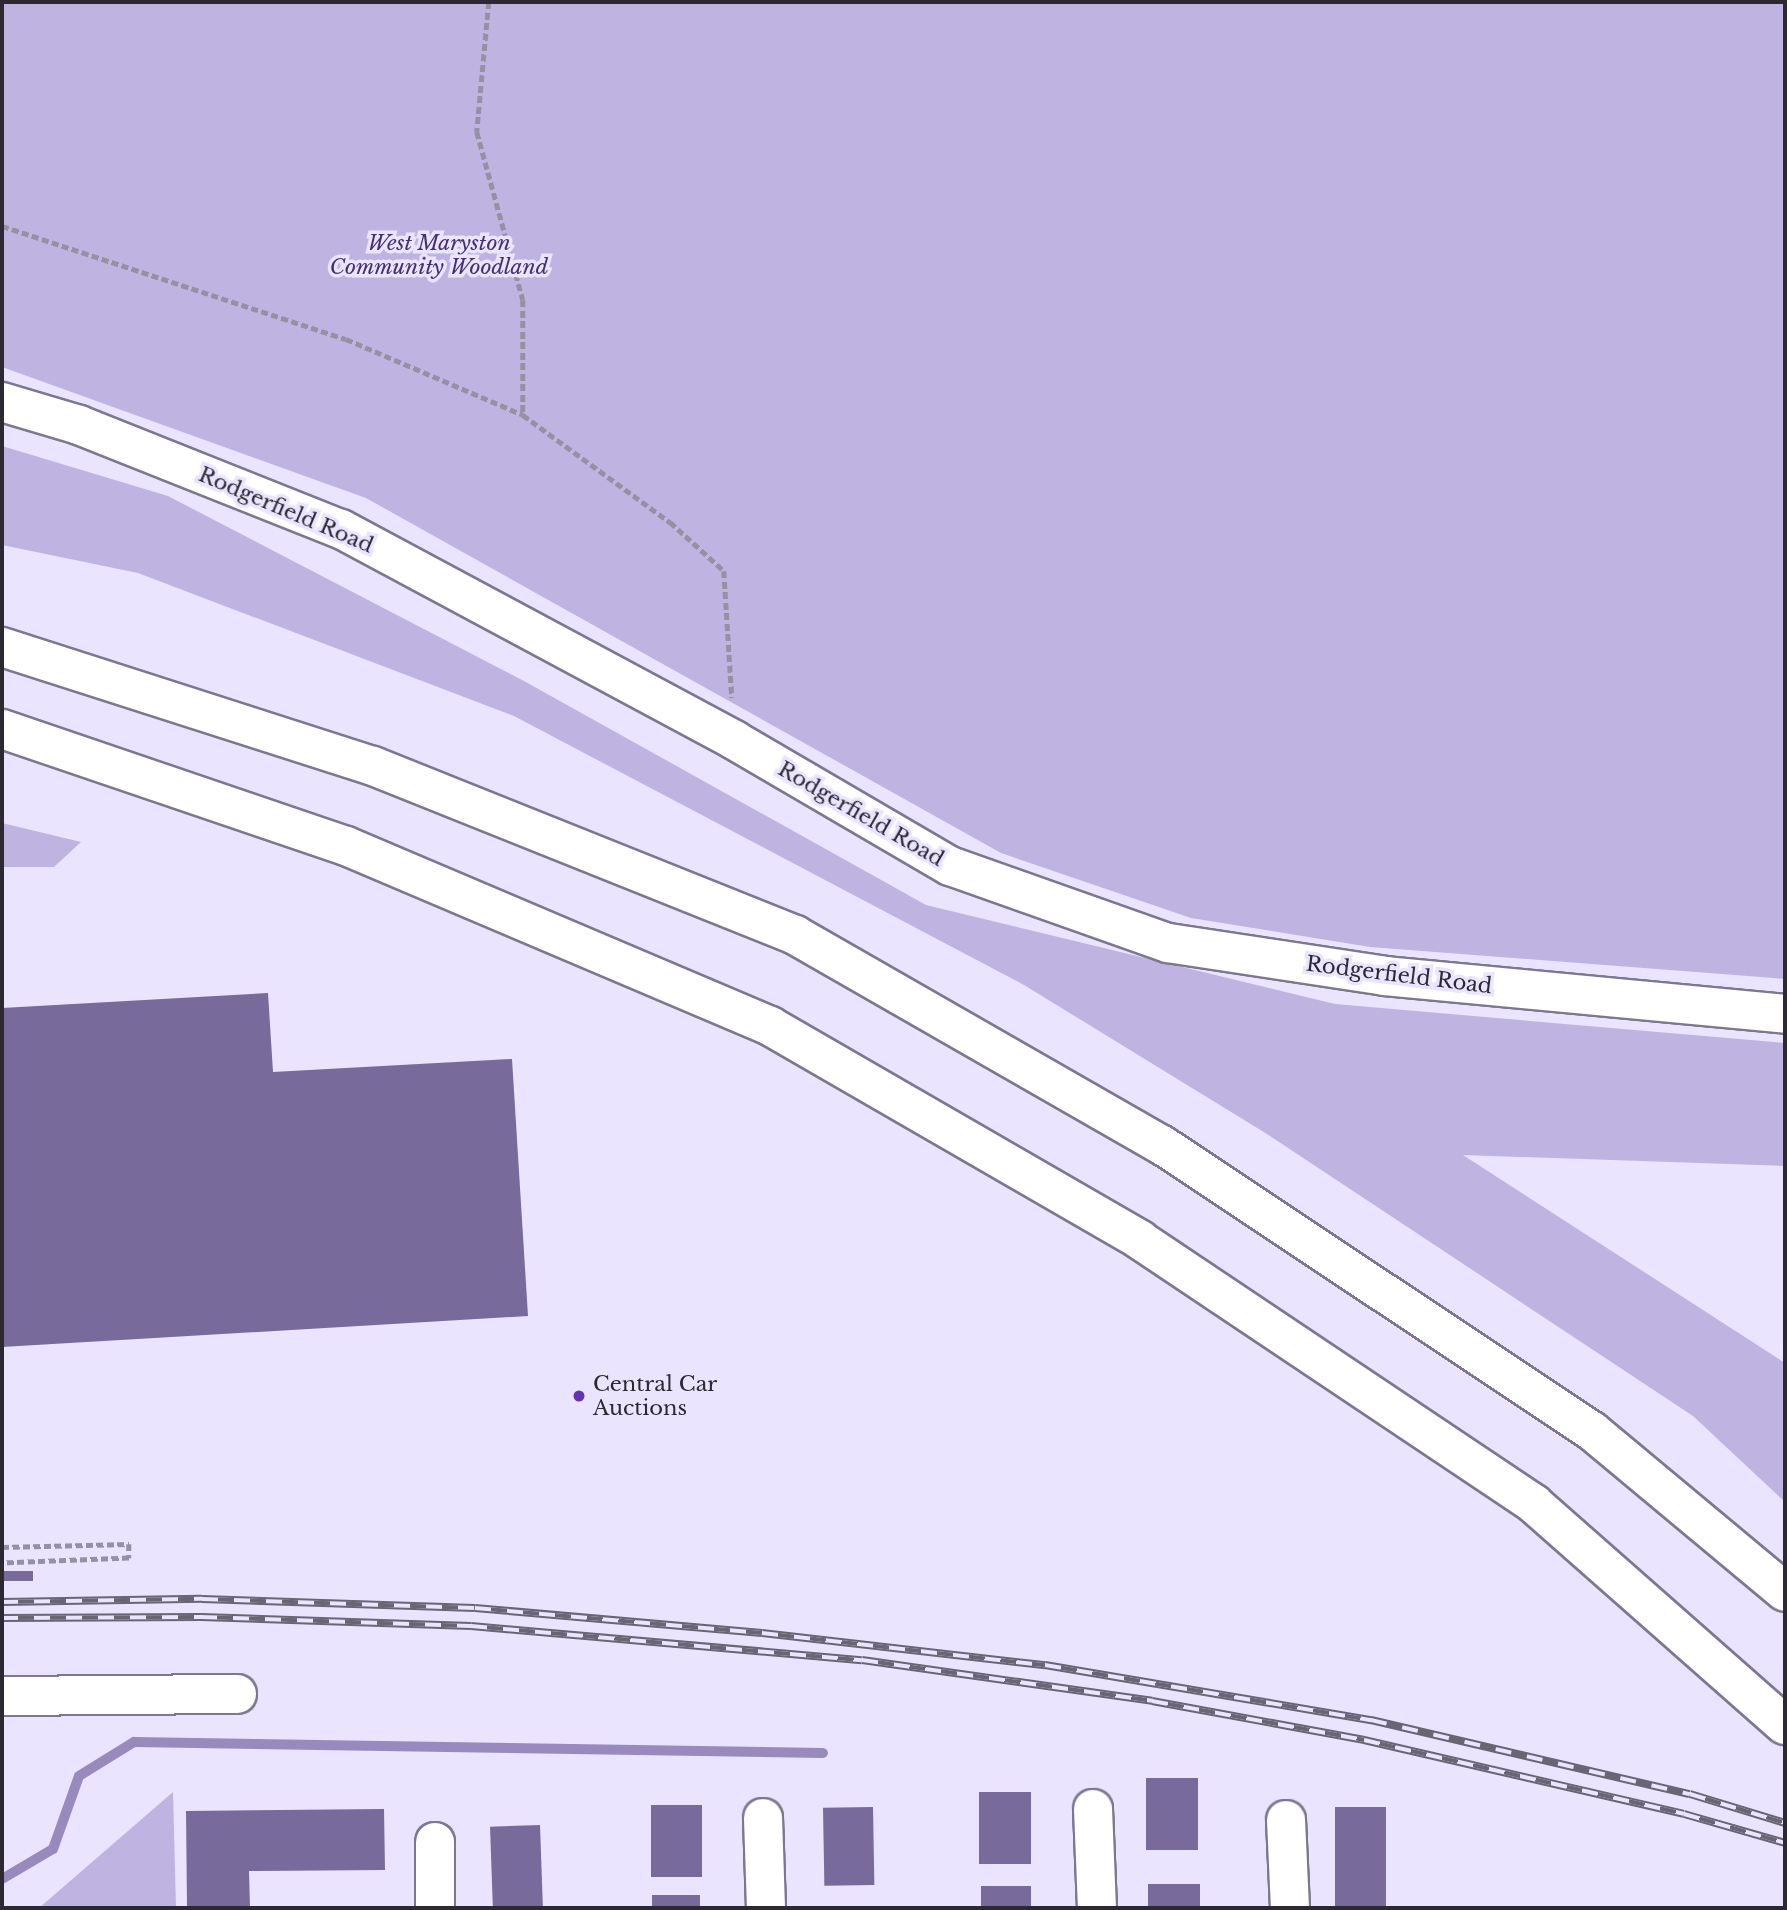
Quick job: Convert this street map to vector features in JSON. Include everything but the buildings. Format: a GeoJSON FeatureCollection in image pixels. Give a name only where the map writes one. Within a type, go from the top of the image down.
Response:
{"type":"FeatureCollection","features":[{"type":"Feature","properties":{"kind":"main road","name":"Rodgerfield Road"},"geometry":{"type":"LineString","coordinates":[[2,402],[79,425],[341,529],[734,740],[950,866],[1168,943],[1385,976],[1785,1014]]}},
{"type":"Feature","properties":{"kind":"main road"},"geometry":{"type":"LineString","coordinates":[[2,647],[373,766],[795,935],[1162,1145],[1592,1431],[1785,1592]]}},
{"type":"Feature","properties":{"kind":"main road"},"geometry":{"type":"LineString","coordinates":[[2,729],[346,846],[770,1026],[1140,1240],[1534,1504],[1785,1725]]}},
{"type":"Feature","properties":{"kind":"main road"},"geometry":{"type":"LineString","coordinates":[[2,1696],[237,1694]]}},
{"type":"Feature","properties":{"kind":"main road"},"geometry":{"type":"LineString","coordinates":[[1093,1809],[1097,1908]]}},
{"type":"Feature","properties":{"kind":"main road"},"geometry":{"type":"LineString","coordinates":[[764,1818],[766,1908]]}},
{"type":"Feature","properties":{"kind":"main road"},"geometry":{"type":"LineString","coordinates":[[1286,1820],[1290,1908]]}},
{"type":"Feature","properties":{"kind":"main road"},"geometry":{"type":"LineString","coordinates":[[435,1842],[435,1908]]}},
{"type":"Feature","properties":{"kind":"path"},"geometry":{"type":"LineString","coordinates":[[489,2],[477,132],[523,300],[523,415]]}},
{"type":"Feature","properties":{"kind":"path"},"geometry":{"type":"LineString","coordinates":[[2,226],[346,339],[523,415],[670,523],[724,570],[734,740]]}},
{"type":"Feature","properties":{"kind":"path"},"geometry":{"type":"LineString","coordinates":[[2,1548],[128,1544],[129,1558],[2,1563]]}},
{"type":"Feature","properties":{"kind":"green space","name":"West Maryston Community Woodland"},"geometry":{"type":"Polygon","coordinates":[[[2,2],[1785,2],[1785,979],[1370,947],[1191,918],[1001,853],[366,498],[2,367],[2,2]]]}},
{"type":"Feature","properties":{"kind":"green space"},"geometry":{"type":"Polygon","coordinates":[[[2,446],[168,496],[524,681],[926,905],[1335,1004],[1785,1043],[1785,1166],[1463,1155],[1785,1363],[1785,1502],[1693,1416],[1267,1134],[1024,985],[514,716],[138,573],[2,545],[2,446]]]}},
{"type":"Feature","properties":{"kind":"green space"},"geometry":{"type":"Polygon","coordinates":[[[2,823],[81,842],[54,867],[2,867],[2,823]]]}},
{"type":"Feature","properties":{"kind":"green space"},"geometry":{"type":"Polygon","coordinates":[[[173,1792],[176,1908],[39,1908],[173,1792]]]}},
{"type":"Feature","properties":{"kind":"waterway"},"geometry":{"type":"LineString","coordinates":[[2,1879],[53,1849],[79,1776],[134,1742],[823,1753]]}},
{"type":"Feature","properties":{"kind":"railway"},"geometry":{"type":"LineString","coordinates":[[2,1602],[202,1599],[475,1608],[762,1633],[1045,1665],[1371,1720],[1690,1794],[1785,1823]]}},
{"type":"Feature","properties":{"kind":"railway"},"geometry":{"type":"LineString","coordinates":[[2,1618],[201,1617],[471,1626],[862,1660],[1152,1701],[1364,1740],[1684,1814],[1785,1843]]}},
{"type":"Feature","properties":{"kind":"place","name":"Central Car Auctions"},"geometry":{"type":"Point","coordinates":[579,1396]}}]}
